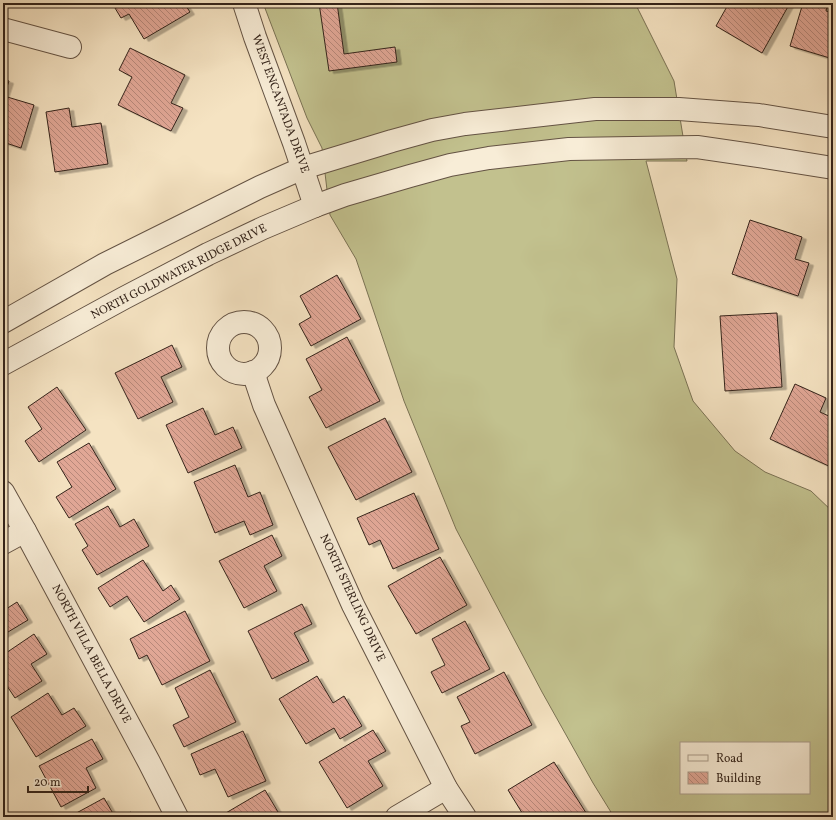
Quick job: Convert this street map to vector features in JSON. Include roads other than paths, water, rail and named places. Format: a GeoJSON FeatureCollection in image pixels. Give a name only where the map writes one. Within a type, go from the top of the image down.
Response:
{"type":"FeatureCollection","features":[{"type":"Feature","properties":{"kind":"street","name":"WEST ENCANTADA DRIVE"},"geometry":{"type":"LineString","coordinates":[[244,3],[303,168],[315,206]]}},
{"type":"Feature","properties":{"kind":"street"},"geometry":{"type":"LineString","coordinates":[[3,29],[70,47]]}},
{"type":"Feature","properties":{"kind":"street"},"geometry":{"type":"LineString","coordinates":[[3,322],[106,264],[260,187],[303,168],[392,140],[432,130],[465,124],[595,109],[679,109],[759,115],[833,127]]}},
{"type":"Feature","properties":{"kind":"street","name":"NORTH GOLDWATER RIDGE DRIVE"},"geometry":{"type":"LineString","coordinates":[[3,364],[208,254],[264,228],[345,195],[450,165],[489,158],[569,149],[697,147],[752,154],[833,168]]}},
{"type":"Feature","properties":{"kind":"street","name":"NORTH STERLING DRIVE"},"geometry":{"type":"LineString","coordinates":[[253,372],[264,405],[353,605],[446,788],[465,817]]}},
{"type":"Feature","properties":{"kind":"street","name":"NORTH VILLA BELLA DRIVE"},"geometry":{"type":"LineString","coordinates":[[3,492],[149,762],[177,817]]}},
{"type":"Feature","properties":{"kind":"street"},"geometry":{"type":"LineString","coordinates":[[3,543],[25,531]]}},
{"type":"Feature","properties":{"kind":"street"},"geometry":{"type":"LineString","coordinates":[[396,817],[446,788]]}}]}
